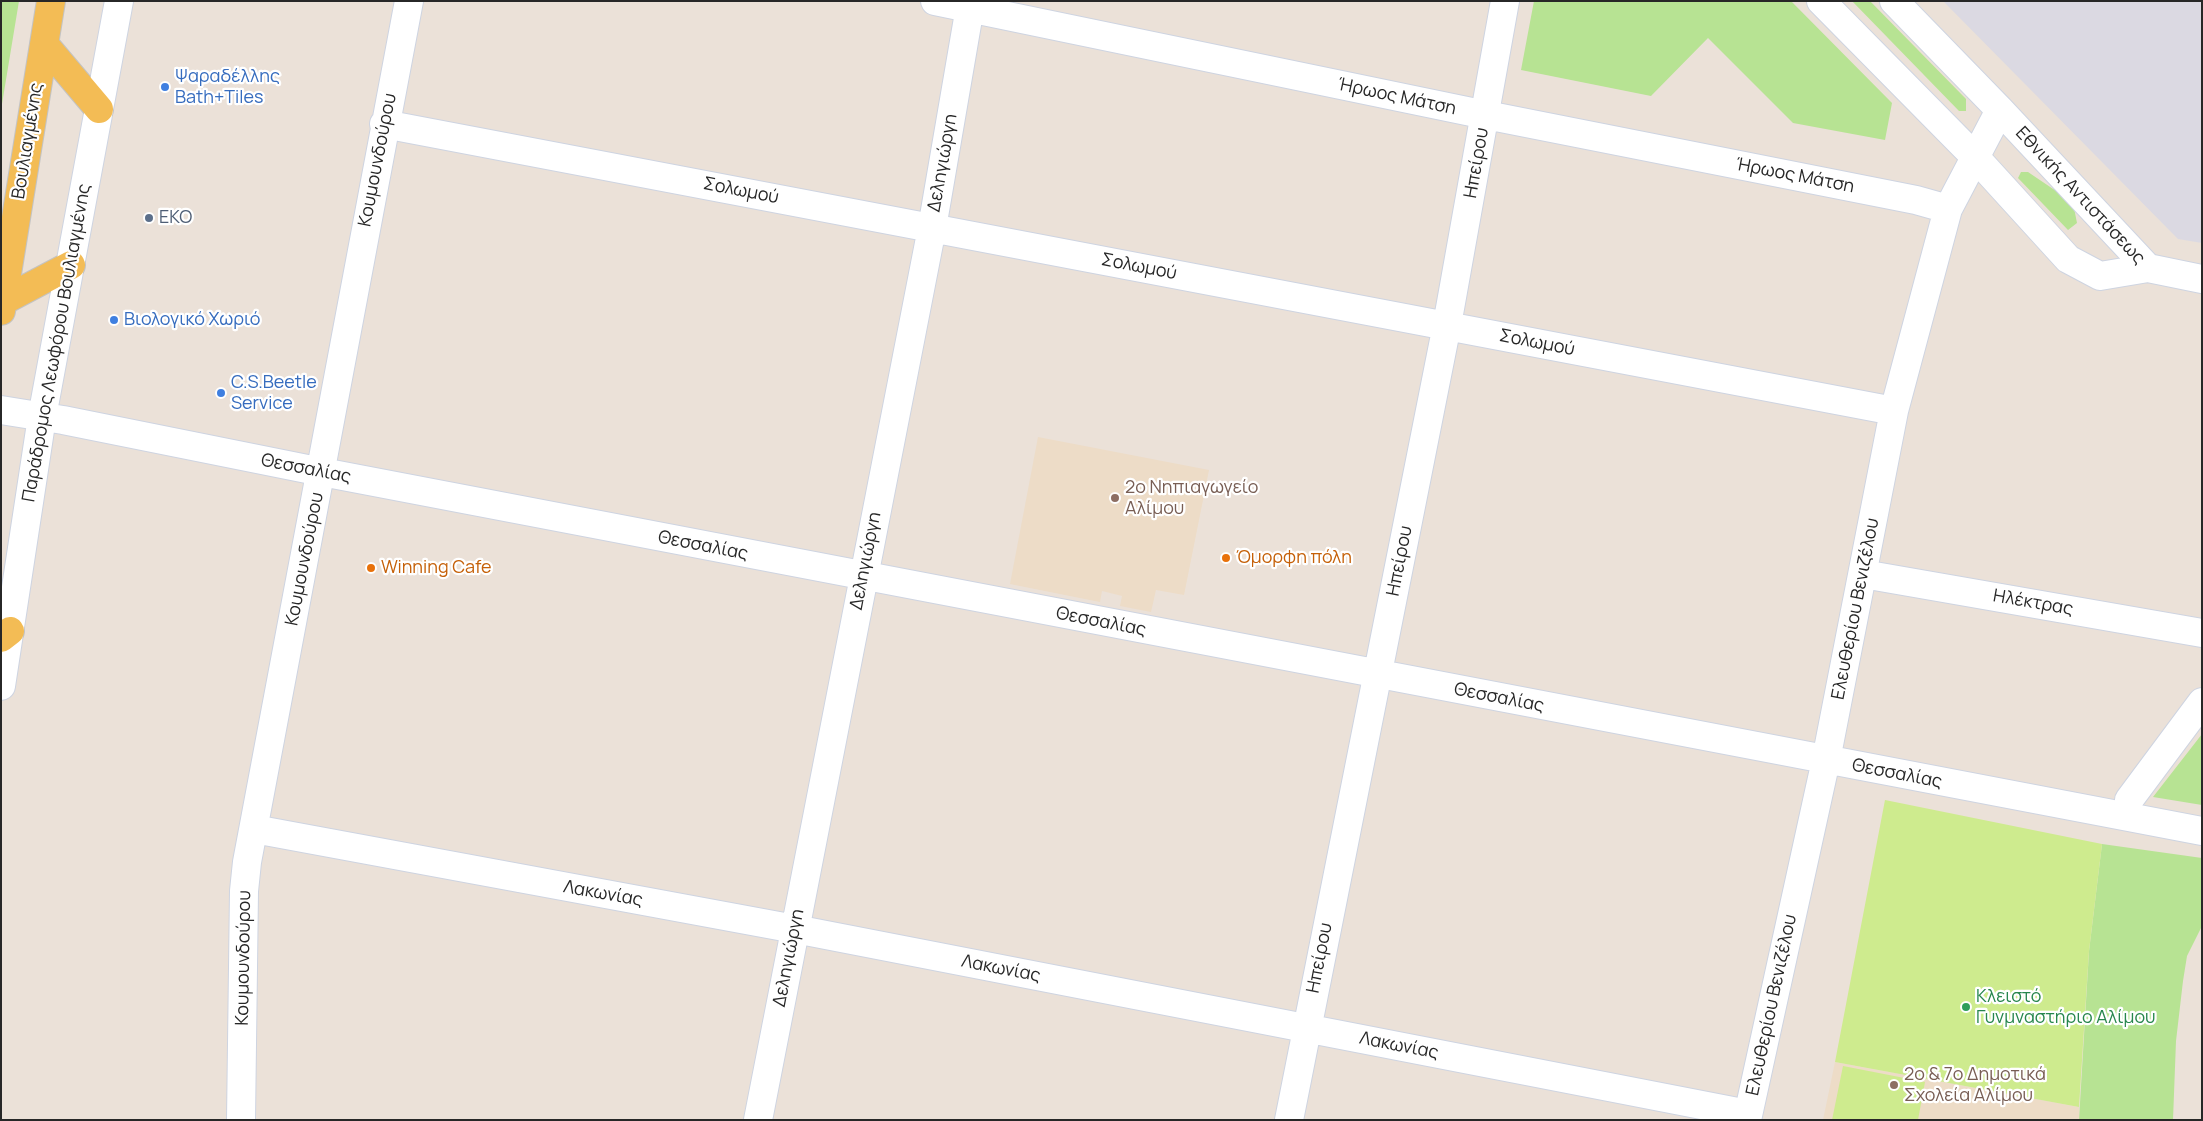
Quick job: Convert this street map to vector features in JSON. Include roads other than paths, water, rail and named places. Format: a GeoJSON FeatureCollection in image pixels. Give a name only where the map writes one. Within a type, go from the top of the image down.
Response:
{"type":"FeatureCollection","features":[{"type":"Feature","properties":{"kind":"main road","name":"Βουλιαγμένης"},"geometry":{"type":"LineString","coordinates":[[2,306],[51,1]]}},
{"type":"Feature","properties":{"kind":"main road"},"geometry":{"type":"LineString","coordinates":[[44,44],[99,109]]}},
{"type":"Feature","properties":{"kind":"main road"},"geometry":{"type":"LineString","coordinates":[[2,306],[70,265]]}},
{"type":"Feature","properties":{"kind":"street","name":"Παράδρομος Λεωφόρου Βουλιαγμένης"},"geometry":{"type":"LineString","coordinates":[[1,686],[6,635],[42,417],[119,1]]}},
{"type":"Feature","properties":{"kind":"street","name":"Κουμουνδούρου"},"geometry":{"type":"LineString","coordinates":[[242,1120],[244,891],[384,124],[409,1]]}},
{"type":"Feature","properties":{"kind":"street","name":"Ήρωος Μάτση"},"geometry":{"type":"LineString","coordinates":[[935,1],[970,5],[1486,115],[1906,198],[1948,209]]}},
{"type":"Feature","properties":{"kind":"street","name":"Ηπείρου"},"geometry":{"type":"LineString","coordinates":[[1289,1120],[1447,326],[1505,1]]}},
{"type":"Feature","properties":{"kind":"street","name":"Εθνικής Αντιστάσεως"},"geometry":{"type":"LineString","coordinates":[[1821,1],[1976,158],[2068,259],[2100,276],[2148,268]]}},
{"type":"Feature","properties":{"kind":"street","name":"Εθνικής Αντιστάσεως"},"geometry":{"type":"LineString","coordinates":[[1894,1],[2000,110],[2148,268]]}},
{"type":"Feature","properties":{"kind":"street","name":"Δεληγιώργη"},"geometry":{"type":"LineString","coordinates":[[758,1120],[862,576],[932,228],[970,5]]}},
{"type":"Feature","properties":{"kind":"street","name":"Ελευθερίου Βενιζέλου"},"geometry":{"type":"LineString","coordinates":[[1747,1117],[1826,760],[1894,411],[1948,209],[2000,110]]}},
{"type":"Feature","properties":{"kind":"street","name":"Σολωμού"},"geometry":{"type":"LineString","coordinates":[[384,124],[1894,411]]}},
{"type":"Feature","properties":{"kind":"street"},"geometry":{"type":"LineString","coordinates":[[2148,268],[2202,279]]}},
{"type":"Feature","properties":{"kind":"street","name":"Θεσσαλίας"},"geometry":{"type":"LineString","coordinates":[[1,410],[1377,675],[2202,831]]}},
{"type":"Feature","properties":{"kind":"street","name":"Ηλέκτρας"},"geometry":{"type":"LineString","coordinates":[[1863,574],[2202,633]]}},
{"type":"Feature","properties":{"kind":"street"},"geometry":{"type":"LineString","coordinates":[[2129,800],[2202,702]]}},
{"type":"Feature","properties":{"kind":"street","name":"Λακωνίας"},"geometry":{"type":"LineString","coordinates":[[254,829],[795,929],[1306,1028],[1747,1117]]}},
{"type":"Feature","properties":{"kind":"place","name":"Ψαραδέλλης Bath+Tiles"},"geometry":{"type":"Point","coordinates":[165,87]}},
{"type":"Feature","properties":{"kind":"place","name":"EKO"},"geometry":{"type":"Point","coordinates":[149,218]}},
{"type":"Feature","properties":{"kind":"place","name":"Βιολογικό Χωριό"},"geometry":{"type":"Point","coordinates":[114,320]}},
{"type":"Feature","properties":{"kind":"place","name":"C.S.Beetle Service"},"geometry":{"type":"Point","coordinates":[221,393]}},
{"type":"Feature","properties":{"kind":"place","name":"2ο Νηπιαγωγείο Αλίμου"},"geometry":{"type":"Point","coordinates":[1115,498]}},
{"type":"Feature","properties":{"kind":"place","name":"Όμορφη πόλη"},"geometry":{"type":"Point","coordinates":[1226,558]}},
{"type":"Feature","properties":{"kind":"place","name":"Winning Cafe"},"geometry":{"type":"Point","coordinates":[371,568]}},
{"type":"Feature","properties":{"kind":"place","name":"Κλειστό Γυνμναστήριο Αλίμου"},"geometry":{"type":"Point","coordinates":[1966,1007]}},
{"type":"Feature","properties":{"kind":"place","name":"2ο & 7ο Δημοτικά Σχολεία Αλίμου"},"geometry":{"type":"Point","coordinates":[1894,1085]}}]}
